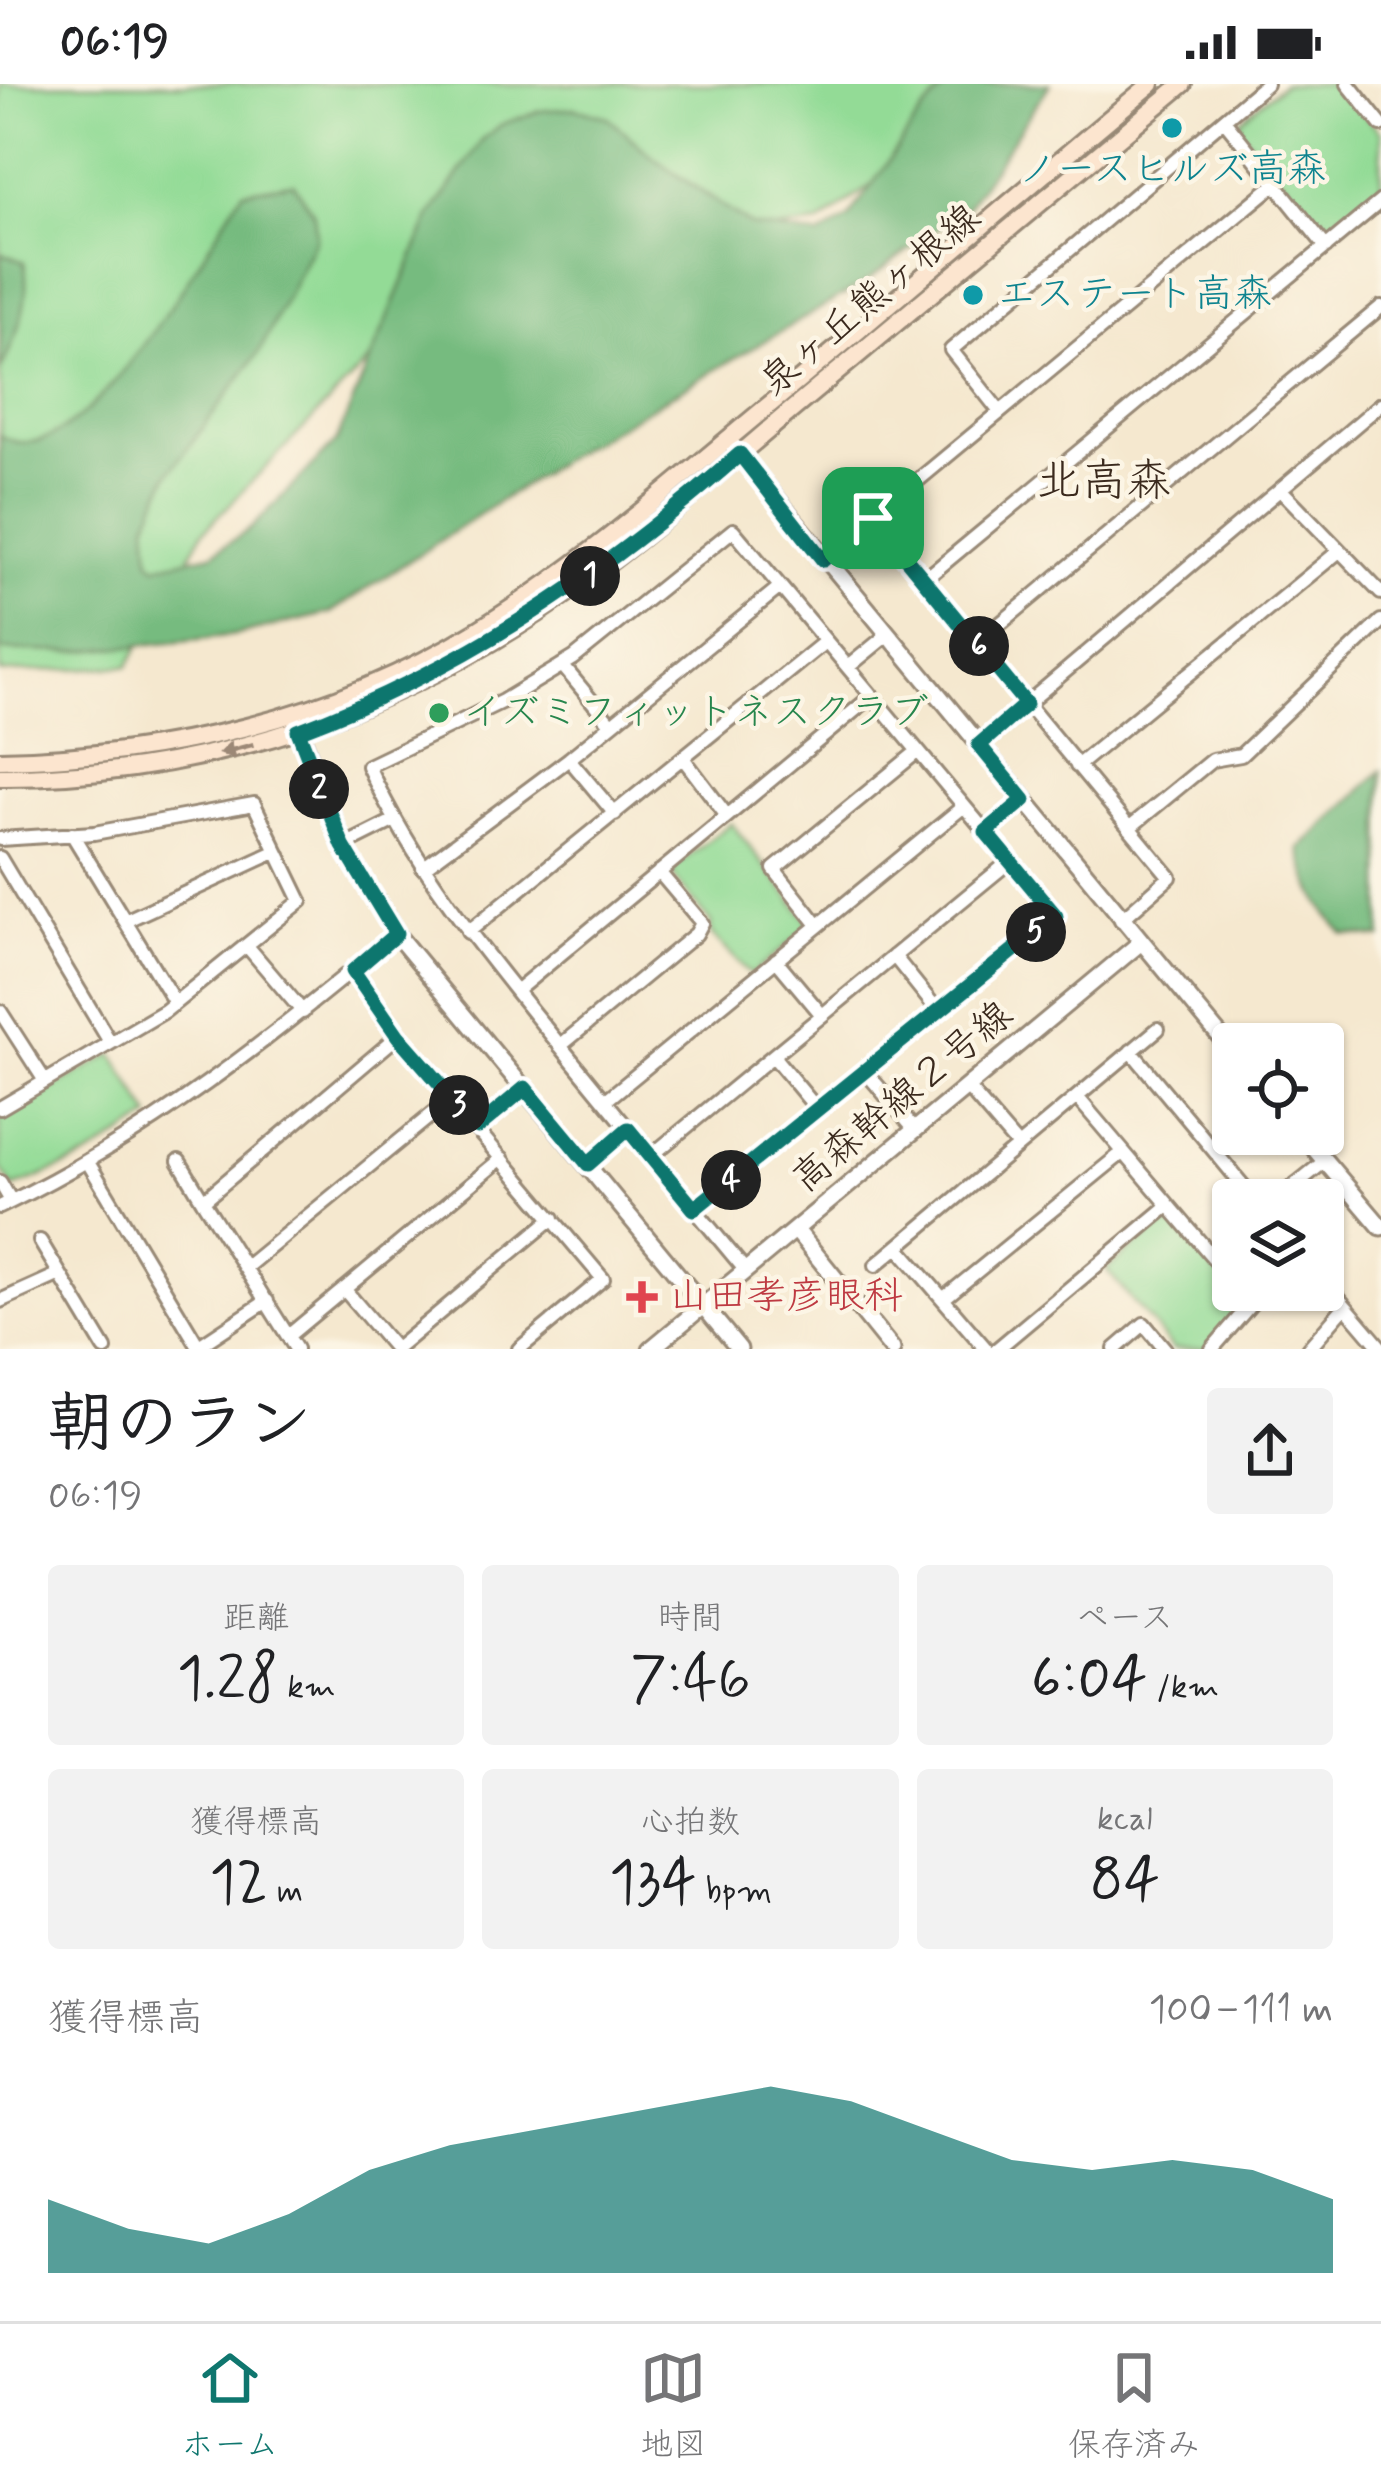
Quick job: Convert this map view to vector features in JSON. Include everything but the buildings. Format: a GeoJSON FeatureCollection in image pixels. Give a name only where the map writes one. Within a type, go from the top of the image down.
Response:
{"type":"FeatureCollection","features":[{"type":"Feature","properties":{"kind":"main road","name":"泉ヶ丘熊ヶ根線"},"geometry":{"type":"LineString","coordinates":[[0,778],[170,762],[406,688],[531,617],[618,555],[734,446],[1151,84]]}},
{"type":"Feature","properties":{"kind":"main road","name":"泉ヶ丘熊ヶ根線"},"geometry":{"type":"LineString","coordinates":[[734,446],[1184,84]]}},
{"type":"Feature","properties":{"kind":"main road","name":"泉ヶ丘熊ヶ根線"},"geometry":{"type":"LineString","coordinates":[[0,760],[135,751],[296,722]]}},
{"type":"Feature","properties":{"kind":"street"},"geometry":{"type":"LineString","coordinates":[[1000,412],[951,350],[1266,84]]}},
{"type":"Feature","properties":{"kind":"street"},"geometry":{"type":"LineString","coordinates":[[1348,84],[1380,123]]}},
{"type":"Feature","properties":{"kind":"street"},"geometry":{"type":"LineString","coordinates":[[1224,120],[1326,247]]}},
{"type":"Feature","properties":{"kind":"street"},"geometry":{"type":"LineString","coordinates":[[823,560],[1275,184]]}},
{"type":"Feature","properties":{"kind":"street"},"geometry":{"type":"LineString","coordinates":[[925,579],[1381,201]]}},
{"type":"Feature","properties":{"kind":"street"},"geometry":{"type":"LineString","coordinates":[[977,643],[1381,307]]}},
{"type":"Feature","properties":{"kind":"street"},"geometry":{"type":"LineString","coordinates":[[979,745],[1381,404]]}},
{"type":"Feature","properties":{"kind":"street"},"geometry":{"type":"LineString","coordinates":[[734,446],[823,560],[1212,1028]]}},
{"type":"Feature","properties":{"kind":"street"},"geometry":{"type":"LineString","coordinates":[[1282,491],[1381,593]]}},
{"type":"Feature","properties":{"kind":"street"},"geometry":{"type":"LineString","coordinates":[[873,518],[1170,877],[1121,920]]}},
{"type":"Feature","properties":{"kind":"street"},"geometry":{"type":"LineString","coordinates":[[694,1209],[1056,916],[733,530],[649,603],[562,665],[503,701],[368,766],[393,821],[468,932],[605,1101],[694,1209],[746,1271]]}},
{"type":"Feature","properties":{"kind":"street"},"geometry":{"type":"LineString","coordinates":[[1077,766],[1338,552]]}},
{"type":"Feature","properties":{"kind":"street"},"geometry":{"type":"LineString","coordinates":[[423,868],[569,759],[781,586]]}},
{"type":"Feature","properties":{"kind":"street"},"geometry":{"type":"LineString","coordinates":[[1129,829],[1213,760],[1241,755],[1381,621]]}},
{"type":"Feature","properties":{"kind":"street"},"geometry":{"type":"LineString","coordinates":[[848,667],[887,635]]}},
{"type":"Feature","properties":{"kind":"street"},"geometry":{"type":"LineString","coordinates":[[468,932],[826,641]]}},
{"type":"Feature","properties":{"kind":"street"},"geometry":{"type":"LineString","coordinates":[[562,665],[611,724]]}},
{"type":"Feature","properties":{"kind":"street"},"geometry":{"type":"LineString","coordinates":[[516,992],[872,696]]}},
{"type":"Feature","properties":{"kind":"street"},"geometry":{"type":"LineString","coordinates":[[296,722],[343,846],[396,934],[739,1349]]}},
{"type":"Feature","properties":{"kind":"street"},"geometry":{"type":"LineString","coordinates":[[818,925],[774,869],[918,751]]}},
{"type":"Feature","properties":{"kind":"street"},"geometry":{"type":"LineString","coordinates":[[683,758],[727,816]]}},
{"type":"Feature","properties":{"kind":"street"},"geometry":{"type":"LineString","coordinates":[[569,759],[615,814]]}},
{"type":"Feature","properties":{"kind":"street"},"geometry":{"type":"LineString","coordinates":[[986,832],[1024,800]]}},
{"type":"Feature","properties":{"kind":"street"},"geometry":{"type":"LineString","coordinates":[[0,839],[206,816],[254,804],[273,853],[301,901],[175,1003],[0,1108]]}},
{"type":"Feature","properties":{"kind":"street"},"geometry":{"type":"LineString","coordinates":[[605,1101],[964,806]]}},
{"type":"Feature","properties":{"kind":"street"},"geometry":{"type":"LineString","coordinates":[[343,846],[393,821]]}},
{"type":"Feature","properties":{"kind":"street"},"geometry":{"type":"LineString","coordinates":[[72,834],[175,1003]]}},
{"type":"Feature","properties":{"kind":"street"},"geometry":{"type":"LineString","coordinates":[[125,921],[273,853]]}},
{"type":"Feature","properties":{"kind":"street"},"geometry":{"type":"LineString","coordinates":[[0,858],[110,1042]]}},
{"type":"Feature","properties":{"kind":"street"},"geometry":{"type":"LineString","coordinates":[[651,1156],[1010,861]]}},
{"type":"Feature","properties":{"kind":"street"},"geometry":{"type":"LineString","coordinates":[[560,1046],[696,934],[702,923],[696,912],[659,872]]}},
{"type":"Feature","properties":{"kind":"street"},"geometry":{"type":"LineString","coordinates":[[0,1183],[6,1204],[89,1164],[176,1109],[396,934]]}},
{"type":"Feature","properties":{"kind":"street","name":"高森幹線２号線"},"geometry":{"type":"LineString","coordinates":[[652,1349],[1140,944]]}},
{"type":"Feature","properties":{"kind":"street"},"geometry":{"type":"LineString","coordinates":[[248,946],[302,1012]]}},
{"type":"Feature","properties":{"kind":"street"},"geometry":{"type":"LineString","coordinates":[[894,956],[938,1011]]}},
{"type":"Feature","properties":{"kind":"street"},"geometry":{"type":"LineString","coordinates":[[776,959],[822,1015]]}},
{"type":"Feature","properties":{"kind":"street"},"geometry":{"type":"LineString","coordinates":[[353,971],[398,1036],[603,1279],[519,1349]]}},
{"type":"Feature","properties":{"kind":"street"},"geometry":{"type":"LineString","coordinates":[[0,1013],[45,1081]]}},
{"type":"Feature","properties":{"kind":"street"},"geometry":{"type":"LineString","coordinates":[[876,1265],[1158,1029]]}},
{"type":"Feature","properties":{"kind":"street"},"geometry":{"type":"LineString","coordinates":[[203,1201],[398,1036]]}},
{"type":"Feature","properties":{"kind":"street"},"geometry":{"type":"LineString","coordinates":[[1131,1052],[1237,1179]]}},
{"type":"Feature","properties":{"kind":"street"},"geometry":{"type":"LineString","coordinates":[[773,1055],[818,1109]]}},
{"type":"Feature","properties":{"kind":"street"},"geometry":{"type":"LineString","coordinates":[[865,1071],[915,1130]]}},
{"type":"Feature","properties":{"kind":"street"},"geometry":{"type":"LineString","coordinates":[[967,1087],[1018,1146]]}},
{"type":"Feature","properties":{"kind":"street"},"geometry":{"type":"LineString","coordinates":[[478,1127],[525,1088]]}},
{"type":"Feature","properties":{"kind":"street"},"geometry":{"type":"LineString","coordinates":[[1077,1097],[1212,1257]]}},
{"type":"Feature","properties":{"kind":"street"},"geometry":{"type":"LineString","coordinates":[[246,1267],[452,1098]]}},
{"type":"Feature","properties":{"kind":"street"},"geometry":{"type":"LineString","coordinates":[[588,1164],[628,1129]]}},
{"type":"Feature","properties":{"kind":"street"},"geometry":{"type":"LineString","coordinates":[[944,1299],[1122,1153]]}},
{"type":"Feature","properties":{"kind":"street"},"geometry":{"type":"LineString","coordinates":[[1320,1155],[1381,1227]]}},
{"type":"Feature","properties":{"kind":"street"},"geometry":{"type":"LineString","coordinates":[[288,1336],[502,1158]]}},
{"type":"Feature","properties":{"kind":"street"},"geometry":{"type":"LineString","coordinates":[[178,1161],[296,1349]]}},
{"type":"Feature","properties":{"kind":"street"},"geometry":{"type":"LineString","coordinates":[[1302,1179],[1325,1161]]}},
{"type":"Feature","properties":{"kind":"street"},"geometry":{"type":"LineString","coordinates":[[89,1164],[200,1348],[267,1301]]}},
{"type":"Feature","properties":{"kind":"street"},"geometry":{"type":"LineString","coordinates":[[997,1349],[1168,1206]]}},
{"type":"Feature","properties":{"kind":"street"},"geometry":{"type":"LineString","coordinates":[[344,1289],[395,1349],[553,1218]]}},
{"type":"Feature","properties":{"kind":"street"},"geometry":{"type":"LineString","coordinates":[[796,1230],[892,1349]]}},
{"type":"Feature","properties":{"kind":"street"},"geometry":{"type":"LineString","coordinates":[[40,1241],[100,1348]]}},
{"type":"Feature","properties":{"kind":"street"},"geometry":{"type":"LineString","coordinates":[[898,1247],[986,1349]]}},
{"type":"Feature","properties":{"kind":"street"},"geometry":{"type":"LineString","coordinates":[[0,1301],[60,1274]]}},
{"type":"Feature","properties":{"kind":"street"},"geometry":{"type":"LineString","coordinates":[[1308,1349],[1345,1306],[1381,1348]]}},
{"type":"Feature","properties":{"kind":"street"},"geometry":{"type":"LineString","coordinates":[[1212,1349],[1245,1311]]}},
{"type":"Feature","properties":{"kind":"street"},"geometry":{"type":"LineString","coordinates":[[1114,1349],[1144,1324],[1165,1349]]}},
{"type":"Feature","properties":{"kind":"green space"},"geometry":{"type":"Polygon","coordinates":[[[0,84],[968,84],[917,151],[819,224],[658,244],[483,243],[203,532],[128,666],[0,673],[0,84]]]}},
{"type":"Feature","properties":{"kind":"green space"},"geometry":{"type":"Polygon","coordinates":[[[949,84],[1050,84],[967,207],[864,283],[571,454],[330,613],[236,635],[75,652],[0,650],[0,435],[32,442],[66,427],[102,395],[171,306],[243,191],[293,183],[314,213],[316,238],[260,351],[168,475],[147,524],[150,561],[156,566],[212,554],[250,529],[336,442],[430,217],[483,139],[502,124],[539,111],[575,108],[607,117],[655,159],[751,226],[819,236],[849,218],[922,113],[949,84]]]}},
{"type":"Feature","properties":{"kind":"green space"},"geometry":{"type":"Polygon","coordinates":[[[1283,84],[1339,84],[1381,133],[1381,195],[1339,230],[1323,227],[1240,130],[1240,120],[1283,84]]]}},
{"type":"Feature","properties":{"kind":"green space"},"geometry":{"type":"Polygon","coordinates":[[[1,253],[24,262],[26,290],[17,332],[0,371],[1,253]]]}},
{"type":"Feature","properties":{"kind":"green space"},"geometry":{"type":"Polygon","coordinates":[[[1381,771],[1381,938],[1344,934],[1315,894],[1300,849],[1381,771]]]}},
{"type":"Feature","properties":{"kind":"green space"},"geometry":{"type":"Polygon","coordinates":[[[731,823],[807,919],[807,929],[751,975],[711,934],[711,923],[674,877],[673,868],[731,823]]]}},
{"type":"Feature","properties":{"kind":"green space"},"geometry":{"type":"Polygon","coordinates":[[[113,1054],[151,1117],[86,1158],[13,1188],[0,1167],[0,1118],[113,1054]]]}},
{"type":"Feature","properties":{"kind":"green space"},"geometry":{"type":"Polygon","coordinates":[[[1174,1224],[1212,1266],[1212,1311],[1239,1311],[1207,1349],[1173,1349],[1106,1269],[1161,1226],[1174,1224]]]}},
{"type":"Feature","properties":{"kind":"place","name":"ノースヒルズ高森"},"geometry":{"type":"Point","coordinates":[1172,128]}},
{"type":"Feature","properties":{"kind":"place","name":"エステート高森"},"geometry":{"type":"Point","coordinates":[973,295]}},
{"type":"Feature","properties":{"kind":"place","name":"イズミフィットネスクラブ"},"geometry":{"type":"Point","coordinates":[439,713]}},
{"type":"Feature","properties":{"kind":"place","name":"山田孝彦眼科"},"geometry":{"type":"Point","coordinates":[642,1297]}},
{"type":"Feature","properties":{"kind":"district","name":"北高森"},"geometry":{"type":"Point","coordinates":[1104,482]}},
{"type":"Feature","properties":{"kind":"route"},"geometry":{"type":"LineString","coordinates":[[740,454],[823,560],[873,518],[1026,704],[979,745],[1024,800],[986,832],[1056,916],[694,1209],[628,1129],[588,1164],[525,1088],[478,1127],[398,1036],[353,971],[396,934],[356,873],[298,731],[406,688],[531,617],[581,584],[740,454]]}}]}
